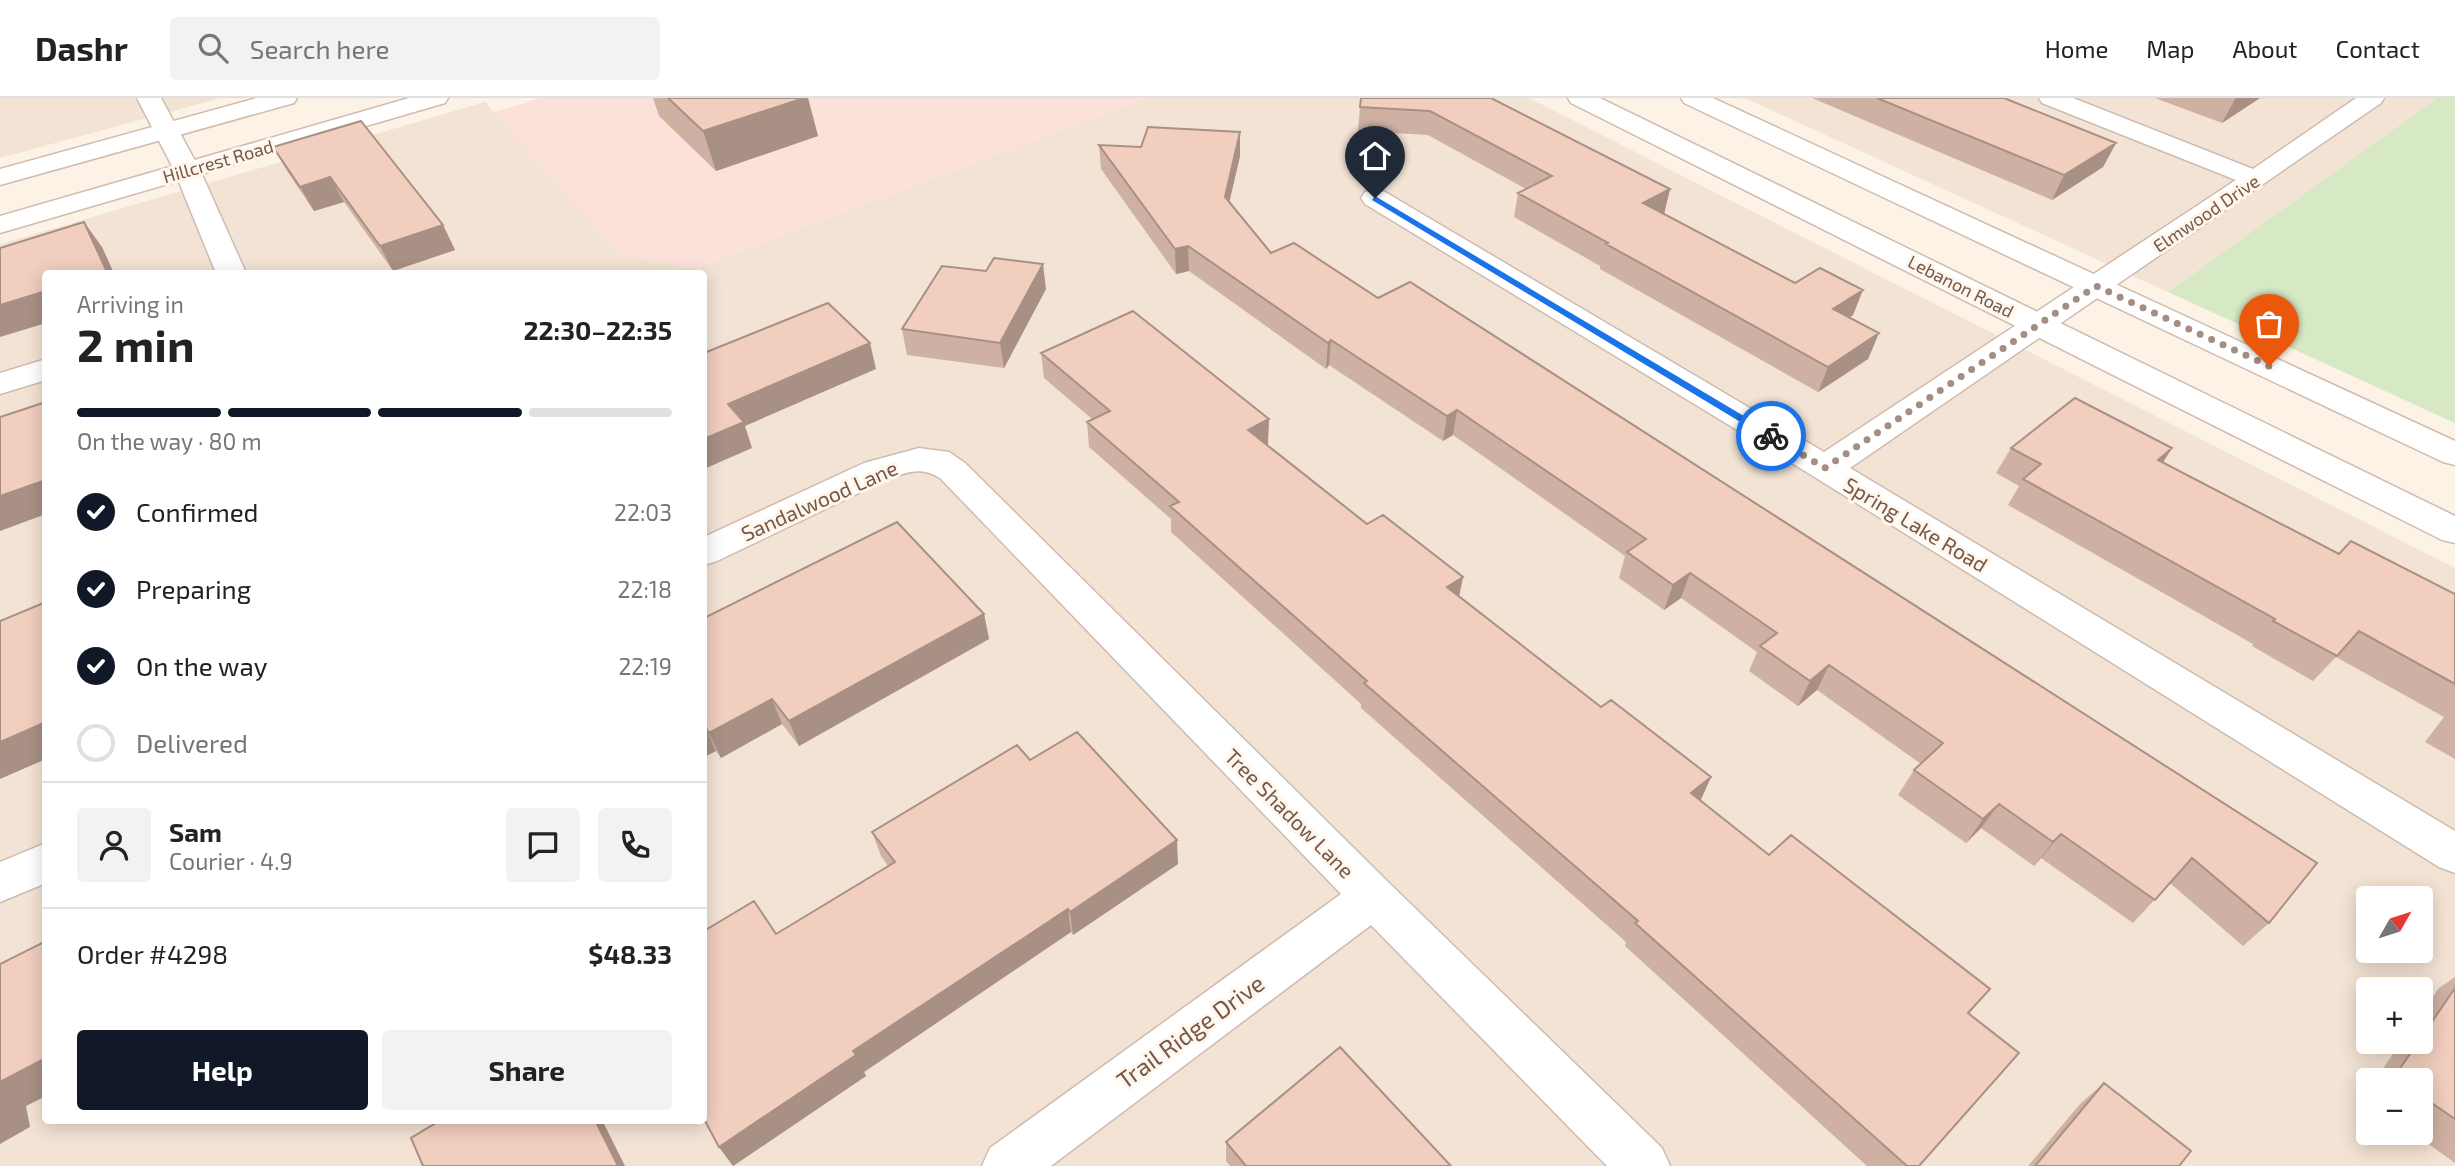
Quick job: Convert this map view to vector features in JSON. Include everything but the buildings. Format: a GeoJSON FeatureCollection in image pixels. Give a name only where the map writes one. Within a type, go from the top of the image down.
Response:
{"type":"FeatureCollection","features":[{"type":"Feature","properties":{"kind":"street"},"geometry":{"type":"LineString","coordinates":[[149,98],[187,170],[229,270]]}},
{"type":"Feature","properties":{"kind":"street"},"geometry":{"type":"LineString","coordinates":[[0,177],[285,98]]}},
{"type":"Feature","properties":{"kind":"street","name":"Hillcrest Road"},"geometry":{"type":"LineString","coordinates":[[0,225],[436,98]]}},
{"type":"Feature","properties":{"kind":"street","name":"Lebanon Road"},"geometry":{"type":"LineString","coordinates":[[1580,98],[2455,531]]}},
{"type":"Feature","properties":{"kind":"street"},"geometry":{"type":"LineString","coordinates":[[1693,98],[2455,454]]}},
{"type":"Feature","properties":{"kind":"street"},"geometry":{"type":"LineString","coordinates":[[2050,98],[2256,179]]}},
{"type":"Feature","properties":{"kind":"street","name":"Elmwood Drive"},"geometry":{"type":"LineString","coordinates":[[1825,468],[2256,179],[2372,98]]}},
{"type":"Feature","properties":{"kind":"street","name":"Spring Lake Road"},"geometry":{"type":"LineString","coordinates":[[1375,198],[1825,468],[2455,854]]}},
{"type":"Feature","properties":{"kind":"street"},"geometry":{"type":"LineString","coordinates":[[0,384],[42,370]]}},
{"type":"Feature","properties":{"kind":"street","name":"Sandalwood Lane"},"geometry":{"type":"LineString","coordinates":[[707,551],[876,471],[919,459],[937,460]]}},
{"type":"Feature","properties":{"kind":"street","name":"Tree Shadow Lane"},"geometry":{"type":"LineString","coordinates":[[937,460],[962,481],[1373,897],[1644,1166]]}},
{"type":"Feature","properties":{"kind":"street"},"geometry":{"type":"LineString","coordinates":[[0,883],[42,864]]}},
{"type":"Feature","properties":{"kind":"street","name":"Trail Ridge Drive"},"geometry":{"type":"LineString","coordinates":[[1008,1166],[1373,897]]}},
{"type":"Feature","properties":{"kind":"shaded area"},"geometry":{"type":"Polygon","coordinates":[[[0,98],[221,98],[0,158],[0,98]]]}},
{"type":"Feature","properties":{"kind":"shaded area"},"geometry":{"type":"Polygon","coordinates":[[[541,98],[1146,98],[694,268],[620,254],[494,112],[541,98]]]}},
{"type":"Feature","properties":{"kind":"shaded area"},"geometry":{"type":"Polygon","coordinates":[[[1146,98],[1529,98],[2455,568],[2455,1166],[0,1166],[0,244],[485,102],[620,254],[694,268],[1146,98]]]}},
{"type":"Feature","properties":{"kind":"shaded area"},"geometry":{"type":"Polygon","coordinates":[[[1745,98],[2437,98],[2168,292],[1745,98]]]}},
{"type":"Feature","properties":{"kind":"green space"},"geometry":{"type":"Polygon","coordinates":[[[2437,98],[2455,98],[2455,423],[2168,292],[2437,98]]]}},
{"type":"Feature","properties":{"kind":"way so far"},"geometry":{"type":"LineString","coordinates":[[1771,436],[1825,468],[2096,286],[2269,366]]}},
{"type":"Feature","properties":{"kind":"route"},"geometry":{"type":"LineString","coordinates":[[1375,198],[1771,436]]}}]}
